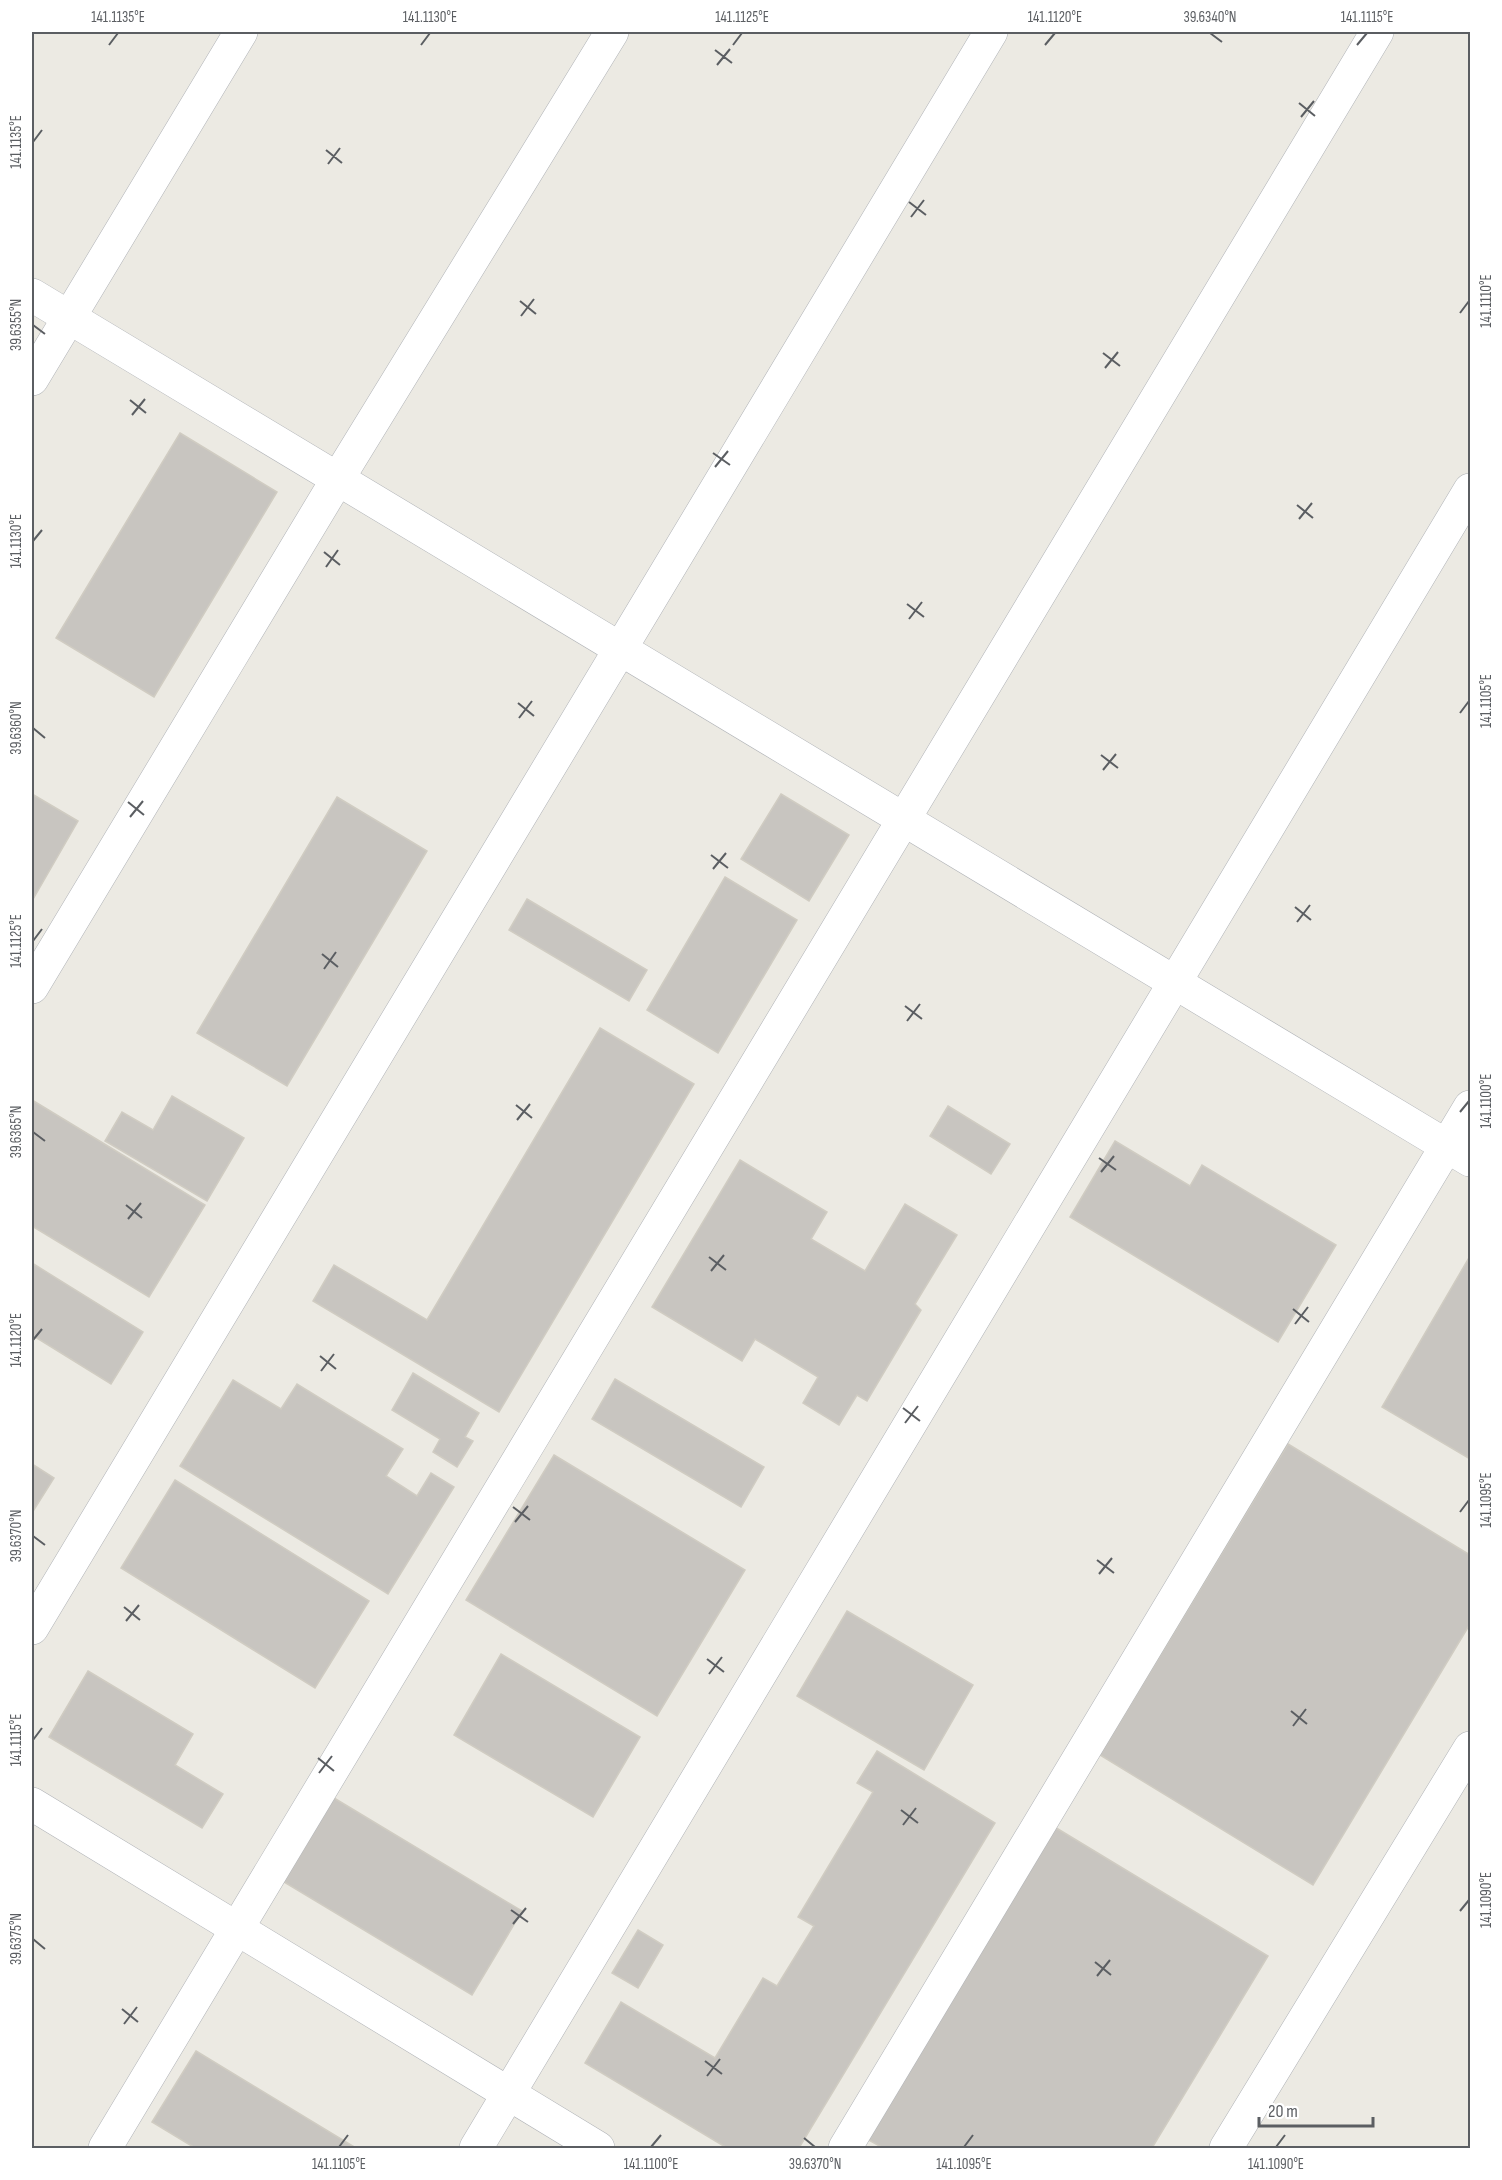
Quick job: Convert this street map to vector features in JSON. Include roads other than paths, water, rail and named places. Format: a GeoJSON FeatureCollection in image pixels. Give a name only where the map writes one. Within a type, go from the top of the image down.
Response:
{"type":"FeatureCollection","features":[{"type":"Feature","properties":{"kind":"street"},"geometry":{"type":"LineString","coordinates":[[32,380],[241,32]]}},
{"type":"Feature","properties":{"kind":"street"},"geometry":{"type":"LineString","coordinates":[[32,987],[612,32]]}},
{"type":"Feature","properties":{"kind":"street"},"geometry":{"type":"LineString","coordinates":[[32,1628],[991,32]]}},
{"type":"Feature","properties":{"kind":"street"},"geometry":{"type":"LineString","coordinates":[[105,2148],[1377,32]]}},
{"type":"Feature","properties":{"kind":"street"},"geometry":{"type":"LineString","coordinates":[[32,295],[1459,1153]]}},
{"type":"Feature","properties":{"kind":"street"},"geometry":{"type":"LineString","coordinates":[[476,2148],[1470,490]]}},
{"type":"Feature","properties":{"kind":"street"},"geometry":{"type":"LineString","coordinates":[[845,2148],[1459,1153],[1470,1107]]}},
{"type":"Feature","properties":{"kind":"street"},"geometry":{"type":"LineString","coordinates":[[1226,2148],[1470,1748]]}},
{"type":"Feature","properties":{"kind":"street"},"geometry":{"type":"LineString","coordinates":[[32,1804],[598,2148]]}}]}
